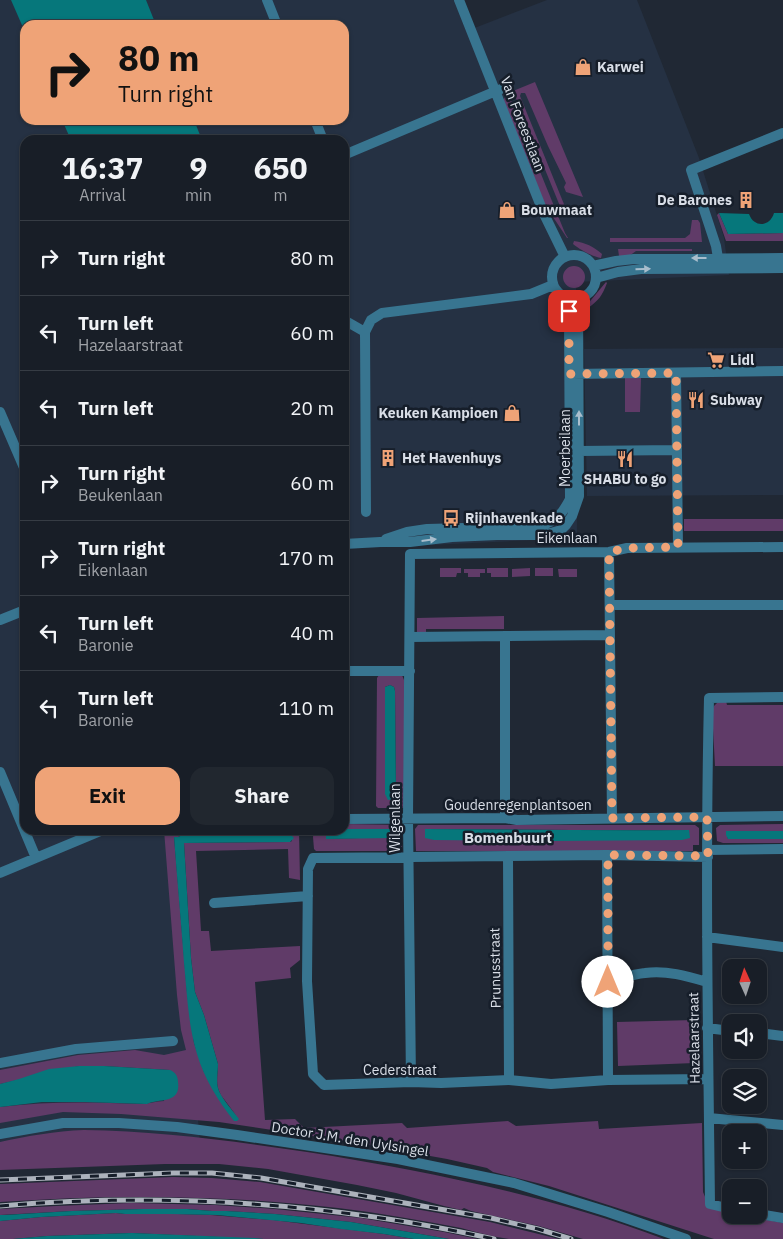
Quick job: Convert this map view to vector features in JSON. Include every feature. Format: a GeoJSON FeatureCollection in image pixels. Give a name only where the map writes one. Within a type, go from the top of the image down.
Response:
{"type":"FeatureCollection","features":[{"type":"Feature","properties":{"kind":"street"},"geometry":{"type":"LineString","coordinates":[[267,0],[275,20]]}},
{"type":"Feature","properties":{"kind":"street","name":"Van Foreestlaan"},"geometry":{"type":"LineString","coordinates":[[459,0],[544,214],[564,257]]}},
{"type":"Feature","properties":{"kind":"street"},"geometry":{"type":"LineString","coordinates":[[349,153],[508,86]]}},
{"type":"Feature","properties":{"kind":"street"},"geometry":{"type":"LineString","coordinates":[[718,258],[716,246],[690,170],[783,133]]}},
{"type":"Feature","properties":{"kind":"street"},"geometry":{"type":"LineString","coordinates":[[580,256],[593,266],[596,278],[595,283],[591,290],[583,297],[573,298],[561,294],[554,285],[552,277],[554,269],[564,257],[580,256]]}},
{"type":"Feature","properties":{"kind":"street"},"geometry":{"type":"LineString","coordinates":[[593,266],[634,259],[783,258]]}},
{"type":"Feature","properties":{"kind":"street"},"geometry":{"type":"LineString","coordinates":[[596,278],[618,272],[641,269],[783,268]]}},
{"type":"Feature","properties":{"kind":"street"},"geometry":{"type":"LineString","coordinates":[[366,512],[365,332],[371,320],[382,314],[531,294],[554,285]]}},
{"type":"Feature","properties":{"kind":"street","name":"Moerbeilaan"},"geometry":{"type":"LineString","coordinates":[[349,544],[410,542],[452,537],[541,535],[551,534],[566,525],[572,516],[579,496],[579,450],[569,314],[573,298]]}},
{"type":"Feature","properties":{"kind":"street"},"geometry":{"type":"LineString","coordinates":[[349,323],[365,332]]}},
{"type":"Feature","properties":{"kind":"street"},"geometry":{"type":"LineString","coordinates":[[574,374],[783,371]]}},
{"type":"Feature","properties":{"kind":"street"},"geometry":{"type":"LineString","coordinates":[[676,373],[678,547]]}},
{"type":"Feature","properties":{"kind":"street","name":"Moerbeilaan"},"geometry":{"type":"LineString","coordinates":[[380,542],[408,532],[427,529],[540,526],[550,523],[560,516],[570,499],[574,374]]}},
{"type":"Feature","properties":{"kind":"street"},"geometry":{"type":"LineString","coordinates":[[0,412],[20,458]]}},
{"type":"Feature","properties":{"kind":"street"},"geometry":{"type":"LineString","coordinates":[[579,450],[677,450]]}},
{"type":"Feature","properties":{"kind":"street","name":"Eikenlaan"},"geometry":{"type":"LineString","coordinates":[[410,554],[609,552],[627,548],[678,547],[783,547]]}},
{"type":"Feature","properties":{"kind":"street"},"geometry":{"type":"LineString","coordinates":[[609,552],[612,818]]}},
{"type":"Feature","properties":{"kind":"street","name":"Wilgenlaan"},"geometry":{"type":"LineString","coordinates":[[410,554],[408,819],[411,1082]]}},
{"type":"Feature","properties":{"kind":"street"},"geometry":{"type":"LineString","coordinates":[[610,605],[783,605]]}},
{"type":"Feature","properties":{"kind":"street"},"geometry":{"type":"LineString","coordinates":[[0,620],[20,612]]}},
{"type":"Feature","properties":{"kind":"street"},"geometry":{"type":"LineString","coordinates":[[410,636],[610,635]]}},
{"type":"Feature","properties":{"kind":"street"},"geometry":{"type":"LineString","coordinates":[[504,636],[506,818]]}},
{"type":"Feature","properties":{"kind":"street"},"geometry":{"type":"LineString","coordinates":[[349,671],[410,671]]}},
{"type":"Feature","properties":{"kind":"street","name":"Hazelaarstraat"},"geometry":{"type":"LineString","coordinates":[[722,1207],[710,1204],[707,982],[708,698],[783,697]]}},
{"type":"Feature","properties":{"kind":"street"},"geometry":{"type":"LineString","coordinates":[[0,772],[20,820]]}},
{"type":"Feature","properties":{"kind":"street","name":"Goudenregenplantsoen"},"geometry":{"type":"LineString","coordinates":[[349,819],[506,818],[517,820],[783,816]]}},
{"type":"Feature","properties":{"kind":"street"},"geometry":{"type":"LineString","coordinates":[[26,835],[36,858]]}},
{"type":"Feature","properties":{"kind":"street"},"geometry":{"type":"LineString","coordinates":[[0,873],[91,835]]}},
{"type":"Feature","properties":{"kind":"street"},"geometry":{"type":"LineString","coordinates":[[409,858],[707,853],[783,849]]}},
{"type":"Feature","properties":{"kind":"street"},"geometry":{"type":"LineString","coordinates":[[608,855],[608,1080]]}},
{"type":"Feature","properties":{"kind":"street","name":"Prunusstraat"},"geometry":{"type":"LineString","coordinates":[[508,856],[509,1080]]}},
{"type":"Feature","properties":{"kind":"street","name":"Cederstraat"},"geometry":{"type":"LineString","coordinates":[[409,858],[313,858],[308,869],[307,981],[313,1074],[324,1085],[509,1080],[551,1084],[608,1080],[708,1078]]}},
{"type":"Feature","properties":{"kind":"street"},"geometry":{"type":"LineString","coordinates":[[214,903],[308,896]]}},
{"type":"Feature","properties":{"kind":"street"},"geometry":{"type":"LineString","coordinates":[[707,937],[783,947]]}},
{"type":"Feature","properties":{"kind":"street"},"geometry":{"type":"LineString","coordinates":[[608,982],[645,973],[662,972],[684,975],[707,982]]}},
{"type":"Feature","properties":{"kind":"street"},"geometry":{"type":"LineString","coordinates":[[708,1028],[722,1030]]}},
{"type":"Feature","properties":{"kind":"street"},"geometry":{"type":"LineString","coordinates":[[767,1034],[783,1036]]}},
{"type":"Feature","properties":{"kind":"street"},"geometry":{"type":"LineString","coordinates":[[0,1064],[76,1049],[173,1041]]}},
{"type":"Feature","properties":{"kind":"street"},"geometry":{"type":"LineString","coordinates":[[709,1118],[783,1125]]}},
{"type":"Feature","properties":{"kind":"street","name":"Doctor J.M. den Uylsingel"},"geometry":{"type":"LineString","coordinates":[[0,1134],[63,1123],[118,1123],[177,1127],[398,1159],[514,1183],[608,1212],[686,1239]]}},
{"type":"Feature","properties":{"kind":"street"},"geometry":{"type":"LineString","coordinates":[[767,1215],[783,1218]]}},
{"type":"Feature","properties":{"kind":"shaded area"},"geometry":{"type":"Polygon","coordinates":[[[0,0],[459,0],[472,29],[547,0],[637,0],[699,158],[724,238],[729,275],[576,282],[577,538],[349,549],[349,135],[20,135],[20,835],[173,835],[201,1154],[0,1160],[0,0]]]}},
{"type":"Feature","properties":{"kind":"shaded area"},"geometry":{"type":"Polygon","coordinates":[[[11,0],[146,0],[154,20],[20,20],[11,0]]]}},
{"type":"Feature","properties":{"kind":"shaded area"},"geometry":{"type":"Polygon","coordinates":[[[535,82],[583,197],[566,192],[564,187],[566,183],[526,95],[521,93],[520,96],[568,214],[564,216],[513,91],[535,82]]]}},
{"type":"Feature","properties":{"kind":"shaded area"},"geometry":{"type":"Polygon","coordinates":[[[508,93],[568,238],[545,205],[504,102],[508,93]]]}},
{"type":"Feature","properties":{"kind":"shaded area"},"geometry":{"type":"Polygon","coordinates":[[[64,125],[196,125],[200,135],[69,135],[64,125]]]}},
{"type":"Feature","properties":{"kind":"shaded area"},"geometry":{"type":"Polygon","coordinates":[[[719,213],[728,234],[783,233],[783,241],[726,241],[717,215],[719,213]]]}},
{"type":"Feature","properties":{"kind":"shaded area"},"geometry":{"type":"Polygon","coordinates":[[[719,213],[749,214],[754,222],[762,224],[769,221],[774,213],[783,213],[783,233],[728,234],[719,213]]]}},
{"type":"Feature","properties":{"kind":"shaded area"},"geometry":{"type":"Polygon","coordinates":[[[692,220],[698,220],[700,223],[702,242],[610,242],[610,238],[685,238],[690,234],[692,220]]]}},
{"type":"Feature","properties":{"kind":"shaded area"},"geometry":{"type":"Polygon","coordinates":[[[574,241],[596,249],[602,254],[601,258],[579,248],[573,244],[574,241]]]}},
{"type":"Feature","properties":{"kind":"shaded area"},"geometry":{"type":"Polygon","coordinates":[[[618,249],[692,249],[692,251],[636,251],[629,256],[619,256],[618,249]]]}},
{"type":"Feature","properties":{"kind":"shaded area"},"geometry":{"type":"Polygon","coordinates":[[[570,266],[578,266],[585,273],[585,281],[578,288],[570,288],[563,281],[563,273],[570,266]]]}},
{"type":"Feature","properties":{"kind":"shaded area"},"geometry":{"type":"Polygon","coordinates":[[[606,282],[600,297],[588,308],[586,306],[606,282]]]}},
{"type":"Feature","properties":{"kind":"shaded area"},"geometry":{"type":"Polygon","coordinates":[[[783,348],[783,495],[587,496],[584,349],[783,348]]]}},
{"type":"Feature","properties":{"kind":"shaded area"},"geometry":{"type":"Polygon","coordinates":[[[349,361],[350,362],[349,504],[349,361]]]}},
{"type":"Feature","properties":{"kind":"shaded area"},"geometry":{"type":"Polygon","coordinates":[[[625,378],[641,378],[640,412],[625,412],[625,378]]]}},
{"type":"Feature","properties":{"kind":"shaded area"},"geometry":{"type":"Polygon","coordinates":[[[684,519],[783,519],[783,531],[684,531],[684,519]]]}},
{"type":"Feature","properties":{"kind":"shaded area"},"geometry":{"type":"Polygon","coordinates":[[[440,568],[461,568],[461,573],[457,573],[456,577],[440,577],[440,568]]]}},
{"type":"Feature","properties":{"kind":"shaded area"},"geometry":{"type":"Polygon","coordinates":[[[487,568],[508,568],[508,577],[491,577],[491,573],[487,573],[487,568]]]}},
{"type":"Feature","properties":{"kind":"shaded area"},"geometry":{"type":"Polygon","coordinates":[[[530,568],[530,576],[512,577],[512,569],[530,568]]]}},
{"type":"Feature","properties":{"kind":"shaded area"},"geometry":{"type":"Polygon","coordinates":[[[535,568],[553,568],[553,576],[535,576],[535,568]]]}},
{"type":"Feature","properties":{"kind":"shaded area"},"geometry":{"type":"Polygon","coordinates":[[[464,569],[485,569],[485,573],[480,573],[480,577],[468,577],[468,573],[464,573],[464,569]]]}},
{"type":"Feature","properties":{"kind":"shaded area"},"geometry":{"type":"Polygon","coordinates":[[[558,569],[577,569],[577,577],[559,577],[558,569]]]}},
{"type":"Feature","properties":{"kind":"shaded area"},"geometry":{"type":"Polygon","coordinates":[[[504,616],[504,629],[426,629],[426,633],[417,633],[417,618],[504,616]]]}},
{"type":"Feature","properties":{"kind":"shaded area"},"geometry":{"type":"Polygon","coordinates":[[[379,675],[402,675],[404,680],[404,808],[378,808],[376,806],[377,678],[379,675]],[[390,685],[385,687],[396,794],[395,691],[394,687],[390,685]]]}},
{"type":"Feature","properties":{"kind":"shaded area"},"geometry":{"type":"Polygon","coordinates":[[[390,685],[394,687],[395,691],[396,795],[393,799],[388,800],[385,794],[385,687],[390,685]]]}},
{"type":"Feature","properties":{"kind":"shaded area"},"geometry":{"type":"Polygon","coordinates":[[[726,701],[727,705],[783,705],[783,766],[715,766],[712,710],[718,702],[726,701]]]}},
{"type":"Feature","properties":{"kind":"shaded area"},"geometry":{"type":"Polygon","coordinates":[[[349,824],[401,825],[402,849],[398,851],[316,851],[314,849],[313,835],[326,835],[326,839],[393,837],[392,829],[349,829],[349,824]]]}},
{"type":"Feature","properties":{"kind":"shaded area"},"geometry":{"type":"Polygon","coordinates":[[[783,824],[783,831],[726,831],[728,839],[783,839],[783,843],[723,843],[717,841],[716,828],[720,825],[783,824]]]}},
{"type":"Feature","properties":{"kind":"shaded area"},"geometry":{"type":"Polygon","coordinates":[[[418,825],[695,825],[699,828],[699,845],[693,845],[693,851],[416,851],[415,829],[418,825]],[[425,829],[425,838],[689,830],[623,830],[425,829]]]}},
{"type":"Feature","properties":{"kind":"shaded area"},"geometry":{"type":"Polygon","coordinates":[[[349,829],[392,829],[393,838],[326,839],[326,835],[349,835],[349,829]]]}},
{"type":"Feature","properties":{"kind":"shaded area"},"geometry":{"type":"Polygon","coordinates":[[[425,829],[689,830],[690,838],[682,840],[434,840],[425,838],[425,829]]]}},
{"type":"Feature","properties":{"kind":"shaded area"},"geometry":{"type":"Polygon","coordinates":[[[726,831],[783,831],[783,839],[728,839],[726,831]]]}},
{"type":"Feature","properties":{"kind":"shaded area"},"geometry":{"type":"Polygon","coordinates":[[[164,835],[183,835],[174,837],[187,993],[194,1043],[204,1072],[221,1095],[217,1085],[218,1064],[204,1015],[195,992],[184,843],[290,842],[292,841],[290,835],[299,835],[300,880],[289,878],[288,849],[196,851],[201,931],[209,931],[211,951],[300,946],[300,960],[290,968],[291,978],[255,982],[265,1120],[295,1119],[304,1128],[402,1123],[407,1128],[508,1121],[516,1126],[598,1121],[599,1129],[702,1123],[703,1192],[708,1204],[722,1211],[722,1224],[767,1224],[767,1220],[783,1223],[783,1239],[714,1239],[549,1186],[493,1172],[487,1168],[352,1142],[219,1122],[121,1114],[63,1112],[0,1123],[0,1107],[88,1102],[141,1104],[164,1101],[170,1070],[79,1066],[0,1084],[0,1070],[78,1055],[135,1050],[164,1055],[186,1050],[181,1030],[164,835]]]}},
{"type":"Feature","properties":{"kind":"shaded area"},"geometry":{"type":"Polygon","coordinates":[[[183,835],[291,835],[294,838],[290,842],[184,843],[195,992],[204,1015],[218,1064],[217,1079],[219,1092],[239,1119],[237,1121],[234,1121],[228,1113],[208,1080],[197,1054],[192,1032],[187,997],[174,837],[183,835]]]}},
{"type":"Feature","properties":{"kind":"shaded area"},"geometry":{"type":"Polygon","coordinates":[[[694,1020],[695,1063],[618,1066],[617,1022],[694,1020]]]}},
{"type":"Feature","properties":{"kind":"shaded area"},"geometry":{"type":"Polygon","coordinates":[[[79,1066],[170,1070],[177,1076],[178,1089],[173,1097],[147,1104],[42,1102],[0,1107],[0,1084],[49,1069],[79,1066]]]}},
{"type":"Feature","properties":{"kind":"shaded area"},"geometry":{"type":"Polygon","coordinates":[[[84,1130],[168,1134],[224,1140],[398,1168],[488,1186],[577,1210],[664,1239],[583,1239],[464,1208],[461,1210],[396,1193],[268,1169],[219,1164],[165,1164],[0,1170],[0,1142],[63,1131],[84,1130]]]}},
{"type":"Feature","properties":{"kind":"shaded area"},"geometry":{"type":"Polygon","coordinates":[[[173,1177],[260,1182],[490,1222],[559,1239],[509,1239],[384,1214],[253,1200],[127,1197],[0,1202],[0,1184],[173,1177]]]}},
{"type":"Feature","properties":{"kind":"shaded area"},"geometry":{"type":"Polygon","coordinates":[[[131,1203],[275,1209],[361,1218],[478,1239],[449,1239],[351,1222],[275,1214],[187,1209],[72,1211],[0,1215],[0,1209],[131,1203]]]}},
{"type":"Feature","properties":{"kind":"shaded area"},"geometry":{"type":"Polygon","coordinates":[[[187,1209],[275,1214],[351,1222],[449,1239],[414,1239],[301,1223],[217,1215],[116,1213],[0,1221],[0,1215],[187,1209]]]}},
{"type":"Feature","properties":{"kind":"shaded area"},"geometry":{"type":"Polygon","coordinates":[[[116,1213],[211,1215],[273,1220],[414,1239],[264,1239],[132,1233],[0,1239],[0,1221],[116,1213]]]}},
{"type":"Feature","properties":{"kind":"shaded area"},"geometry":{"type":"Polygon","coordinates":[[[132,1233],[255,1238],[264,1239],[13,1239],[132,1233]]]}},
{"type":"Feature","properties":{"kind":"pier"},"geometry":{"type":"Polygon","coordinates":[[[349,390],[350,390],[349,406],[349,390]]]}},
{"type":"Feature","properties":{"kind":"railway"},"geometry":{"type":"LineString","coordinates":[[0,1180],[173,1173],[212,1173],[261,1178],[491,1218],[571,1239]]}},
{"type":"Feature","properties":{"kind":"railway"},"geometry":{"type":"LineString","coordinates":[[0,1206],[124,1200],[248,1204],[372,1217],[494,1239]]}},
{"type":"Feature","properties":{"kind":"place","name":"Karwei"},"geometry":{"type":"Point","coordinates":[583,67]}},
{"type":"Feature","properties":{"kind":"place","name":"De Barones"},"geometry":{"type":"Point","coordinates":[746,200]}},
{"type":"Feature","properties":{"kind":"place","name":"Bouwmaat"},"geometry":{"type":"Point","coordinates":[507,210]}},
{"type":"Feature","properties":{"kind":"place","name":"Lidl"},"geometry":{"type":"Point","coordinates":[716,360]}},
{"type":"Feature","properties":{"kind":"place","name":"Subway"},"geometry":{"type":"Point","coordinates":[696,400]}},
{"type":"Feature","properties":{"kind":"place","name":"Keuken Kampioen"},"geometry":{"type":"Point","coordinates":[512,413]}},
{"type":"Feature","properties":{"kind":"place","name":"Het Havenhuys"},"geometry":{"type":"Point","coordinates":[388,458]}},
{"type":"Feature","properties":{"kind":"place","name":"SHABU to go"},"geometry":{"type":"Point","coordinates":[625,459]}},
{"type":"Feature","properties":{"kind":"place","name":"Rijnhavenkade"},"geometry":{"type":"Point","coordinates":[451,518]}},
{"type":"Feature","properties":{"kind":"district","name":"Bomenbuurt"},"geometry":{"type":"Point","coordinates":[508,837]}},
{"type":"Feature","properties":{"kind":"route"},"geometry":{"type":"LineString","coordinates":[[569,311],[569,374],[676,373],[678,547],[627,548],[609,552],[612,818],[707,817],[708,856],[608,855],[608,982]]}}]}
